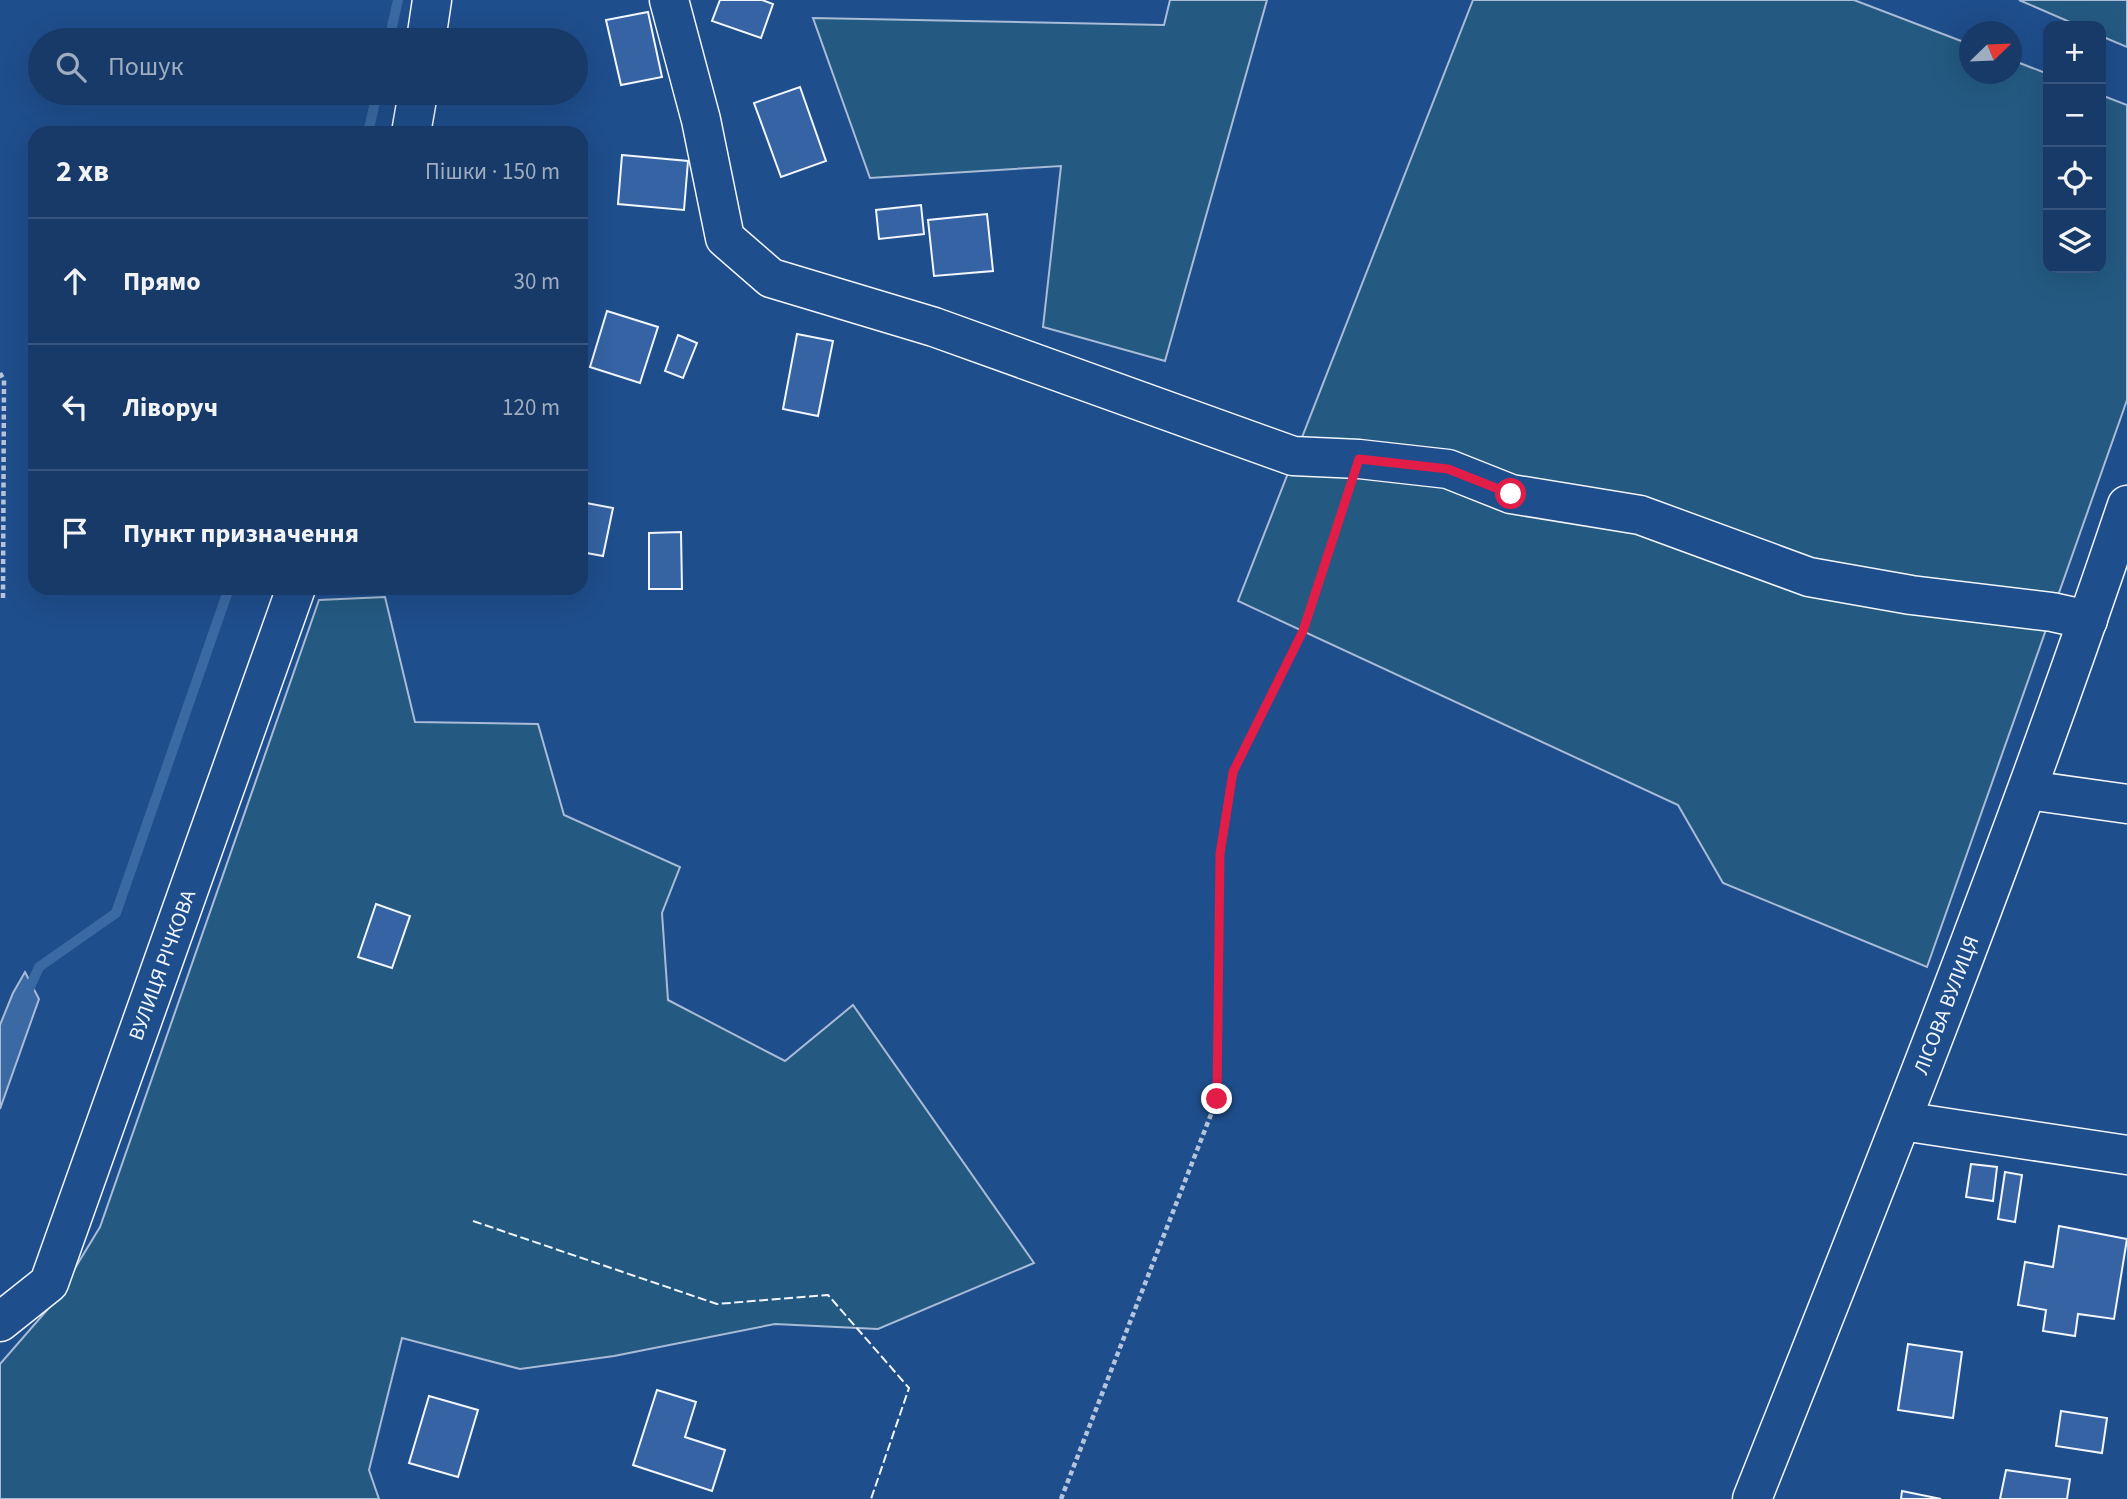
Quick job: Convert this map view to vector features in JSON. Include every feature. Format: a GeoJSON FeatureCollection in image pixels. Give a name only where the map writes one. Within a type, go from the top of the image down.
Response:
{"type":"FeatureCollection","features":[{"type":"Feature","properties":{"kind":"street"},"geometry":{"type":"LineString","coordinates":[[428,28],[432,0]]}},
{"type":"Feature","properties":{"kind":"street"},"geometry":{"type":"LineString","coordinates":[[669,0],[701,120],[726,238],[771,278],[934,327],[1293,456],[1359,459],[1448,469],[1511,494],[1640,515],[1809,577],[1911,595],[2052,612],[2088,620]]}},
{"type":"Feature","properties":{"kind":"street"},"geometry":{"type":"LineString","coordinates":[[412,126],[416,105]]}},
{"type":"Feature","properties":{"kind":"street","name":"ЛІСОВА ВУЛИЦЯ"},"geometry":{"type":"LineString","coordinates":[[1752,1499],[1902,1122],[2028,790],[2127,505]]}},
{"type":"Feature","properties":{"kind":"street","name":"ВУЛИЦЯ РІЧКОВА"},"geometry":{"type":"LineString","coordinates":[[0,1322],[49,1283],[294,595]]}},
{"type":"Feature","properties":{"kind":"street"},"geometry":{"type":"LineString","coordinates":[[2028,790],[2127,804]]}},
{"type":"Feature","properties":{"kind":"street"},"geometry":{"type":"LineString","coordinates":[[1902,1122],[2127,1155]]}},
{"type":"Feature","properties":{"kind":"path"},"geometry":{"type":"LineString","coordinates":[[0,373],[4,380],[3,599]]}},
{"type":"Feature","properties":{"kind":"path"},"geometry":{"type":"LineString","coordinates":[[1061,1499],[1217,1099],[1220,854],[1233,772],[1303,631],[1359,459]]}},
{"type":"Feature","properties":{"kind":"shaded area"},"geometry":{"type":"Polygon","coordinates":[[[1170,0],[1267,0],[1165,361],[1043,327],[1061,166],[870,178],[813,18],[1164,25],[1170,0]]]}},
{"type":"Feature","properties":{"kind":"shaded area"},"geometry":{"type":"Polygon","coordinates":[[[1473,0],[1854,0],[1959,40],[1959,84],[2022,84],[2022,64],[2043,72],[2043,273],[2106,273],[2106,97],[2127,105],[2127,400],[1927,967],[1723,883],[1678,805],[1238,601],[1473,0]]]}},
{"type":"Feature","properties":{"kind":"shaded area"},"geometry":{"type":"Polygon","coordinates":[[[2019,0],[2127,0],[2127,47],[2106,38],[2106,21],[2067,21],[2019,0]]]}},
{"type":"Feature","properties":{"kind":"shaded area"},"geometry":{"type":"Polygon","coordinates":[[[385,597],[415,722],[538,724],[564,815],[680,867],[662,913],[668,1000],[785,1061],[853,1005],[1034,1263],[878,1329],[775,1324],[614,1356],[520,1369],[402,1338],[369,1470],[379,1499],[0,1499],[0,1364],[55,1301],[100,1227],[319,600],[385,597]]]}},
{"type":"Feature","properties":{"kind":"shaded area"},"geometry":{"type":"Polygon","coordinates":[[[25,972],[39,999],[0,1109],[0,1025],[25,972]]]}},
{"type":"Feature","properties":{"kind":"building"},"geometry":{"type":"Polygon","coordinates":[[[720,0],[762,0],[773,4],[761,38],[712,21],[720,0]]]}},
{"type":"Feature","properties":{"kind":"building"},"geometry":{"type":"Polygon","coordinates":[[[648,12],[662,77],[621,85],[606,20],[648,12]]]}},
{"type":"Feature","properties":{"kind":"building"},"geometry":{"type":"Polygon","coordinates":[[[800,87],[826,161],[781,177],[754,103],[800,87]]]}},
{"type":"Feature","properties":{"kind":"building"},"geometry":{"type":"Polygon","coordinates":[[[622,155],[688,161],[684,210],[618,204],[622,155]]]}},
{"type":"Feature","properties":{"kind":"building"},"geometry":{"type":"Polygon","coordinates":[[[921,205],[924,234],[879,239],[876,210],[921,205]]]}},
{"type":"Feature","properties":{"kind":"building"},"geometry":{"type":"Polygon","coordinates":[[[987,214],[993,271],[934,276],[928,220],[987,214]]]}},
{"type":"Feature","properties":{"kind":"building"},"geometry":{"type":"Polygon","coordinates":[[[607,311],[658,327],[640,383],[590,367],[607,311]]]}},
{"type":"Feature","properties":{"kind":"building"},"geometry":{"type":"Polygon","coordinates":[[[797,334],[833,341],[818,416],[783,409],[797,334]]]}},
{"type":"Feature","properties":{"kind":"building"},"geometry":{"type":"Polygon","coordinates":[[[678,335],[697,343],[683,378],[665,371],[678,335]]]}},
{"type":"Feature","properties":{"kind":"building"},"geometry":{"type":"Polygon","coordinates":[[[588,503],[613,508],[603,556],[588,553],[588,503]]]}},
{"type":"Feature","properties":{"kind":"building"},"geometry":{"type":"Polygon","coordinates":[[[681,532],[682,589],[649,589],[649,533],[681,532]]]}},
{"type":"Feature","properties":{"kind":"building"},"geometry":{"type":"Polygon","coordinates":[[[376,904],[410,916],[392,968],[358,957],[376,904]]]}},
{"type":"Feature","properties":{"kind":"building"},"geometry":{"type":"Polygon","coordinates":[[[1971,1164],[1997,1167],[1993,1201],[1966,1197],[1971,1164]]]}},
{"type":"Feature","properties":{"kind":"building"},"geometry":{"type":"Polygon","coordinates":[[[2005,1172],[2022,1175],[2015,1222],[1998,1219],[2005,1172]]]}},
{"type":"Feature","properties":{"kind":"building"},"geometry":{"type":"Polygon","coordinates":[[[2059,1226],[2127,1239],[2114,1319],[2078,1314],[2075,1336],[2043,1331],[2046,1310],[2018,1305],[2025,1262],[2053,1267],[2059,1226]]]}},
{"type":"Feature","properties":{"kind":"building"},"geometry":{"type":"Polygon","coordinates":[[[1908,1344],[1962,1352],[1953,1418],[1898,1410],[1908,1344]]]}},
{"type":"Feature","properties":{"kind":"building"},"geometry":{"type":"Polygon","coordinates":[[[657,1390],[696,1402],[685,1437],[725,1450],[712,1491],[633,1465],[657,1390]]]}},
{"type":"Feature","properties":{"kind":"building"},"geometry":{"type":"Polygon","coordinates":[[[429,1396],[478,1410],[458,1477],[409,1463],[429,1396]]]}},
{"type":"Feature","properties":{"kind":"building"},"geometry":{"type":"Polygon","coordinates":[[[2061,1411],[2107,1418],[2102,1453],[2056,1446],[2061,1411]]]}},
{"type":"Feature","properties":{"kind":"building"},"geometry":{"type":"Polygon","coordinates":[[[2006,1470],[2070,1479],[2067,1499],[2000,1499],[2006,1470]]]}},
{"type":"Feature","properties":{"kind":"building"},"geometry":{"type":"Polygon","coordinates":[[[1902,1491],[1941,1499],[1901,1499],[1902,1491]]]}},
{"type":"Feature","properties":{"kind":"waterway"},"geometry":{"type":"LineString","coordinates":[[392,28],[398,0]]}},
{"type":"Feature","properties":{"kind":"waterway"},"geometry":{"type":"LineString","coordinates":[[370,126],[374,105]]}},
{"type":"Feature","properties":{"kind":"waterway"},"geometry":{"type":"LineString","coordinates":[[26,996],[39,967],[116,913],[227,595]]}},
{"type":"Feature","properties":{"kind":"fence"},"geometry":{"type":"LineString","coordinates":[[473,1221],[717,1304],[828,1295],[909,1388],[871,1499]]}},
{"type":"Feature","properties":{"kind":"route"},"geometry":{"type":"LineString","coordinates":[[1217,1099],[1220,854],[1233,772],[1303,631],[1359,459],[1448,469],[1511,494]]}}]}
